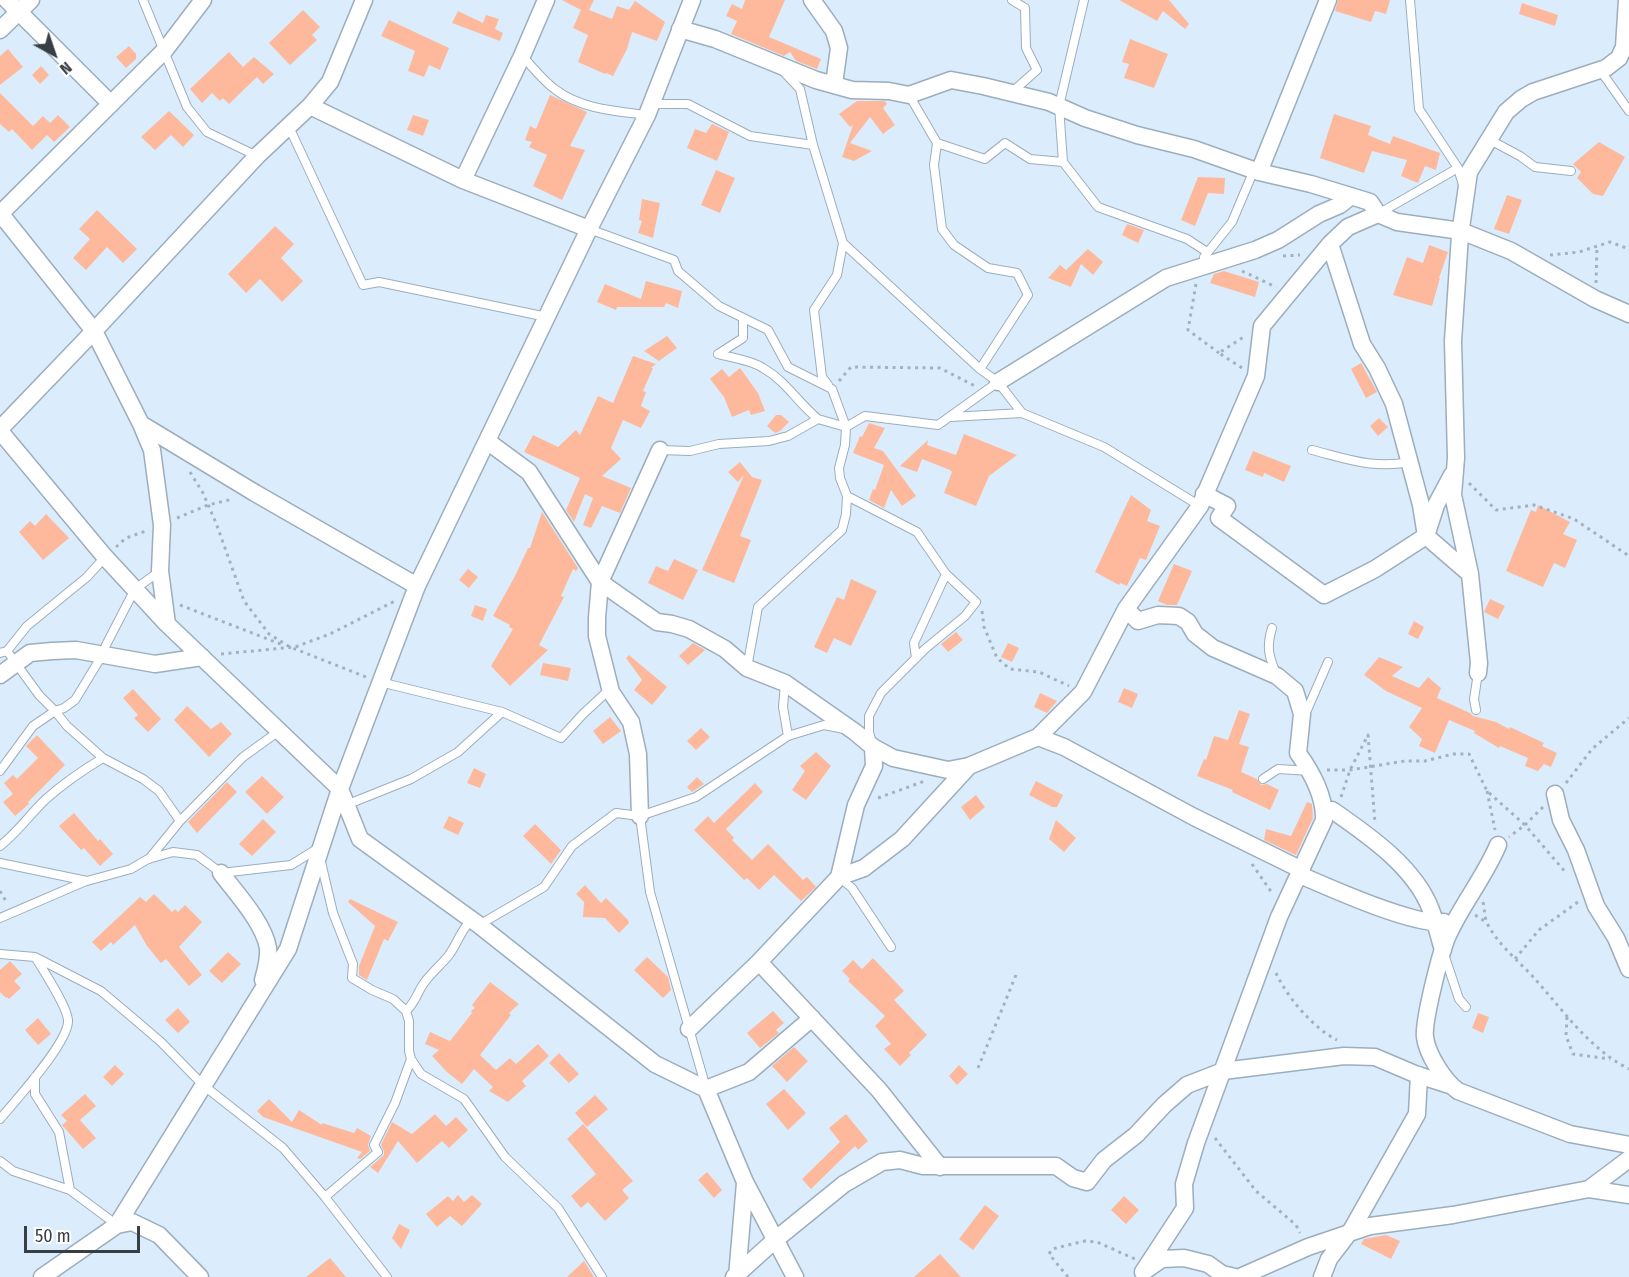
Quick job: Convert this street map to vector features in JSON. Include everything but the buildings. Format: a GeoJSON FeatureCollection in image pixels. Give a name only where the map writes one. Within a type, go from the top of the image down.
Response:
{"type":"FeatureCollection","features":[{"type":"Feature","properties":{"kind":"street"},"geometry":{"type":"LineString","coordinates":[[0,30],[12,6],[31,0]]}},
{"type":"Feature","properties":{"kind":"street"},"geometry":{"type":"LineString","coordinates":[[167,624],[160,571],[162,525],[152,450],[94,331],[0,213],[165,50],[202,0]]}},
{"type":"Feature","properties":{"kind":"street"},"geometry":{"type":"LineString","coordinates":[[364,0],[330,82],[310,106],[257,156],[0,430],[105,557],[167,624],[340,789],[360,839],[475,922],[655,1064],[706,1089],[745,1182],[795,1277]]}},
{"type":"Feature","properties":{"kind":"street"},"geometry":{"type":"LineString","coordinates":[[463,180],[546,0]]}},
{"type":"Feature","properties":{"kind":"street"},"geometry":{"type":"LineString","coordinates":[[42,1277],[117,1224],[288,949],[340,789],[417,586],[649,109],[692,0]]}},
{"type":"Feature","properties":{"kind":"street"},"geometry":{"type":"LineString","coordinates":[[812,0],[834,31],[839,48],[834,84]]}},
{"type":"Feature","properties":{"kind":"street"},"geometry":{"type":"LineString","coordinates":[[1256,171],[1328,0]]}},
{"type":"Feature","properties":{"kind":"street"},"geometry":{"type":"LineString","coordinates":[[1478,673],[1479,663],[1470,574],[1453,495],[1455,469],[1453,341],[1461,231],[1469,172],[1506,112],[1521,99],[1533,92],[1606,68],[1619,58],[1627,46],[1627,0]]}},
{"type":"Feature","properties":{"kind":"street"},"geometry":{"type":"LineString","coordinates":[[12,6],[111,104]]}},
{"type":"Feature","properties":{"kind":"street"},"geometry":{"type":"LineString","coordinates":[[680,29],[715,39],[816,80],[852,90],[909,95],[951,80],[1049,102],[1085,118],[1137,135],[1194,149],[1256,171],[1311,184],[1370,202],[1378,214],[1397,222],[1461,231],[1511,251],[1595,299],[1629,314]]}},
{"type":"Feature","properties":{"kind":"street"},"geometry":{"type":"LineString","coordinates":[[310,106],[463,180],[589,229]]}},
{"type":"Feature","properties":{"kind":"street"},"geometry":{"type":"LineString","coordinates":[[992,387],[1166,278],[1222,261],[1278,240],[1319,214],[1340,205],[1351,196]]}},
{"type":"Feature","properties":{"kind":"street"},"geometry":{"type":"LineString","coordinates":[[487,441],[529,472],[600,582],[657,622],[689,629],[725,649],[747,668],[785,683],[873,747],[893,758],[948,770],[969,766],[1038,737],[1083,692],[1126,609],[1202,500],[1256,376],[1262,326],[1330,244],[1348,227],[1378,214]]}},
{"type":"Feature","properties":{"kind":"street"},"geometry":{"type":"LineString","coordinates":[[1330,244],[1362,344],[1377,368],[1394,404],[1421,505],[1426,536],[1470,574]]}},
{"type":"Feature","properties":{"kind":"street"},"geometry":{"type":"LineString","coordinates":[[141,424],[417,586]]}},
{"type":"Feature","properties":{"kind":"street"},"geometry":{"type":"LineString","coordinates":[[640,816],[638,754],[631,722],[610,689],[597,636],[600,582],[660,450]]}},
{"type":"Feature","properties":{"kind":"street"},"geometry":{"type":"LineString","coordinates":[[1202,500],[1227,506],[1219,518],[1324,595],[1375,569],[1426,536],[1436,505],[1455,469]]}},
{"type":"Feature","properties":{"kind":"street"},"geometry":{"type":"LineString","coordinates":[[1126,609],[1138,621],[1158,615],[1179,615],[1188,622],[1195,634],[1213,648],[1277,676],[1295,691],[1302,714],[1298,753],[1310,771],[1325,806],[1324,820],[1279,917],[1203,1122],[1184,1184],[1185,1208],[1143,1272],[1162,1259],[1184,1258],[1208,1264],[1222,1274],[1235,1277]]}},
{"type":"Feature","properties":{"kind":"street"},"geometry":{"type":"LineString","coordinates":[[0,675],[7,656],[30,653],[76,650],[155,664],[202,657]]}},
{"type":"Feature","properties":{"kind":"street"},"geometry":{"type":"LineString","coordinates":[[1038,737],[1064,747],[1194,817],[1346,894],[1435,923],[1457,920]]}},
{"type":"Feature","properties":{"kind":"street"},"geometry":{"type":"LineString","coordinates":[[839,877],[856,805],[873,766],[873,747]]}},
{"type":"Feature","properties":{"kind":"street"},"geometry":{"type":"LineString","coordinates":[[689,1029],[759,962],[839,877],[864,868],[902,839],[969,766]]}},
{"type":"Feature","properties":{"kind":"street"},"geometry":{"type":"LineString","coordinates":[[1555,795],[1561,820],[1576,850],[1596,906],[1616,938],[1629,969]]}},
{"type":"Feature","properties":{"kind":"street"},"geometry":{"type":"LineString","coordinates":[[1332,810],[1376,841],[1416,883],[1431,909],[1443,950]]}},
{"type":"Feature","properties":{"kind":"street"},"geometry":{"type":"LineString","coordinates":[[1449,1085],[1441,1074],[1425,1036],[1429,1008],[1448,934],[1479,883],[1498,845]]}},
{"type":"Feature","properties":{"kind":"street"},"geometry":{"type":"LineString","coordinates":[[221,873],[264,932],[268,948],[267,964],[258,997]]}},
{"type":"Feature","properties":{"kind":"street"},"geometry":{"type":"LineString","coordinates":[[264,932],[274,933],[283,930],[300,912]]}},
{"type":"Feature","properties":{"kind":"street"},"geometry":{"type":"LineString","coordinates":[[759,962],[879,1090],[940,1167]]}},
{"type":"Feature","properties":{"kind":"street"},"geometry":{"type":"LineString","coordinates":[[706,1089],[749,1072],[812,1018]]}},
{"type":"Feature","properties":{"kind":"street"},"geometry":{"type":"LineString","coordinates":[[736,1276],[775,1240],[843,1184],[882,1162],[900,1160],[922,1166],[940,1167],[1056,1166],[1074,1178],[1087,1182],[1104,1160],[1136,1135],[1187,1085],[1223,1071],[1344,1056],[1375,1057],[1449,1085],[1484,1103],[1570,1134],[1629,1145]]}},
{"type":"Feature","properties":{"kind":"street"},"geometry":{"type":"LineString","coordinates":[[1322,1277],[1329,1259],[1349,1233],[1417,1114],[1419,1075]]}},
{"type":"Feature","properties":{"kind":"street"},"geometry":{"type":"LineString","coordinates":[[1589,1189],[1629,1159]]}},
{"type":"Feature","properties":{"kind":"street"},"geometry":{"type":"LineString","coordinates":[[736,1276],[745,1182]]}},
{"type":"Feature","properties":{"kind":"street"},"geometry":{"type":"LineString","coordinates":[[1240,1277],[1308,1247],[1370,1226],[1452,1215],[1589,1189],[1629,1195]]}},
{"type":"Feature","properties":{"kind":"street"},"geometry":{"type":"LineString","coordinates":[[117,1224],[132,1222],[159,1234],[200,1277]]}},
{"type":"Feature","properties":{"kind":"lane"},"geometry":{"type":"LineString","coordinates":[[143,0],[187,107],[207,132],[257,156]]}},
{"type":"Feature","properties":{"kind":"lane"},"geometry":{"type":"LineString","coordinates":[[1012,0],[1026,8],[1026,48],[1037,70],[1012,93]]}},
{"type":"Feature","properties":{"kind":"lane"},"geometry":{"type":"LineString","coordinates":[[1084,0],[1059,106],[1063,162],[1098,207],[1187,238],[1207,252]]}},
{"type":"Feature","properties":{"kind":"lane"},"geometry":{"type":"LineString","coordinates":[[1410,0],[1419,109],[1458,168],[1466,194]]}},
{"type":"Feature","properties":{"kind":"lane"},"geometry":{"type":"LineString","coordinates":[[522,56],[556,90],[582,104],[610,111],[688,104],[750,136],[813,145]]}},
{"type":"Feature","properties":{"kind":"lane"},"geometry":{"type":"LineString","coordinates":[[747,668],[758,607],[842,530],[846,514],[846,496],[838,468],[845,445],[846,428],[832,390],[822,377],[814,310],[837,275],[843,243],[813,145],[800,89],[776,63]]}},
{"type":"Feature","properties":{"kind":"lane"},"geometry":{"type":"LineString","coordinates":[[1600,70],[1629,111]]}},
{"type":"Feature","properties":{"kind":"lane"},"geometry":{"type":"LineString","coordinates":[[909,95],[937,143],[934,165],[942,229],[954,245],[988,268],[1017,273],[1028,295],[980,369]]}},
{"type":"Feature","properties":{"kind":"lane"},"geometry":{"type":"LineString","coordinates":[[289,127],[363,285],[379,282],[469,303],[547,317]]}},
{"type":"Feature","properties":{"kind":"lane"},"geometry":{"type":"LineString","coordinates":[[1490,140],[1520,156],[1534,167],[1572,171]]}},
{"type":"Feature","properties":{"kind":"lane"},"geometry":{"type":"LineString","coordinates":[[937,143],[985,159],[1005,143],[1030,159],[1063,162]]}},
{"type":"Feature","properties":{"kind":"lane"},"geometry":{"type":"LineString","coordinates":[[1378,214],[1458,168]]}},
{"type":"Feature","properties":{"kind":"lane"},"geometry":{"type":"LineString","coordinates":[[1200,268],[1207,252],[1232,222],[1256,171]]}},
{"type":"Feature","properties":{"kind":"lane"},"geometry":{"type":"LineString","coordinates":[[589,229],[674,260],[678,271],[719,306],[768,330],[788,367],[832,390]]}},
{"type":"Feature","properties":{"kind":"lane"},"geometry":{"type":"LineString","coordinates":[[843,243],[980,369],[992,387],[1022,413],[1104,447],[1202,500]]}},
{"type":"Feature","properties":{"kind":"lane"},"geometry":{"type":"LineString","coordinates":[[743,318],[743,338],[718,354],[762,366],[792,390],[804,408],[818,419],[846,428]]}},
{"type":"Feature","properties":{"kind":"lane"},"geometry":{"type":"LineString","coordinates":[[846,428],[865,416],[938,425],[992,387]]}},
{"type":"Feature","properties":{"kind":"lane"},"geometry":{"type":"LineString","coordinates":[[950,417],[1022,413]]}},
{"type":"Feature","properties":{"kind":"lane"},"geometry":{"type":"LineString","coordinates":[[660,450],[690,452],[719,444],[769,441],[788,436],[818,419]]}},
{"type":"Feature","properties":{"kind":"lane"},"geometry":{"type":"LineString","coordinates":[[1312,450],[1370,465],[1410,462]]}},
{"type":"Feature","properties":{"kind":"lane"},"geometry":{"type":"LineString","coordinates":[[846,496],[917,532],[946,574],[976,602],[965,616],[916,658],[881,693],[869,716],[869,732],[873,747]]}},
{"type":"Feature","properties":{"kind":"lane"},"geometry":{"type":"LineString","coordinates":[[105,557],[87,577],[27,626],[7,656],[67,726],[104,758],[143,779],[159,791],[180,821]]}},
{"type":"Feature","properties":{"kind":"lane"},"geometry":{"type":"LineString","coordinates":[[0,771],[33,726],[75,700],[103,654],[135,589],[160,571]]}},
{"type":"Feature","properties":{"kind":"lane"},"geometry":{"type":"LineString","coordinates":[[916,658],[914,643],[946,574]]}},
{"type":"Feature","properties":{"kind":"lane"},"geometry":{"type":"LineString","coordinates":[[1272,628],[1268,644],[1277,676]]}},
{"type":"Feature","properties":{"kind":"lane"},"geometry":{"type":"LineString","coordinates":[[1301,726],[1328,662]]}},
{"type":"Feature","properties":{"kind":"lane"},"geometry":{"type":"LineString","coordinates":[[1476,710],[1474,699],[1478,673]]}},
{"type":"Feature","properties":{"kind":"lane"},"geometry":{"type":"LineString","coordinates":[[380,682],[501,712],[561,738],[610,689]]}},
{"type":"Feature","properties":{"kind":"lane"},"geometry":{"type":"LineString","coordinates":[[785,683],[783,707],[788,736]]}},
{"type":"Feature","properties":{"kind":"lane"},"geometry":{"type":"LineString","coordinates":[[346,805],[411,779],[458,752],[501,712]]}},
{"type":"Feature","properties":{"kind":"lane"},"geometry":{"type":"LineString","coordinates":[[406,1011],[412,1005],[424,983],[446,959],[460,932],[544,887],[572,846],[616,813],[640,816],[696,797],[788,736],[824,725],[855,732]]}},
{"type":"Feature","properties":{"kind":"lane"},"geometry":{"type":"LineString","coordinates":[[148,860],[180,821],[243,757],[279,731]]}},
{"type":"Feature","properties":{"kind":"lane"},"geometry":{"type":"LineString","coordinates":[[0,846],[24,825],[45,800],[73,777],[104,758]]}},
{"type":"Feature","properties":{"kind":"lane"},"geometry":{"type":"LineString","coordinates":[[1263,778],[1278,769],[1310,771]]}},
{"type":"Feature","properties":{"kind":"lane"},"geometry":{"type":"LineString","coordinates":[[640,816],[650,892],[706,1089]]}},
{"type":"Feature","properties":{"kind":"lane"},"geometry":{"type":"LineString","coordinates":[[0,918],[87,881],[131,869],[148,860],[173,852],[197,855],[221,873],[291,865],[320,850],[333,913],[353,964],[352,978],[393,999],[406,1011],[409,1022],[409,1051],[411,1059],[421,1074],[464,1099],[505,1157],[558,1208],[602,1277]]}},
{"type":"Feature","properties":{"kind":"lane"},"geometry":{"type":"LineString","coordinates":[[0,863],[87,881]]}},
{"type":"Feature","properties":{"kind":"lane"},"geometry":{"type":"LineString","coordinates":[[839,877],[852,888],[891,947]]}},
{"type":"Feature","properties":{"kind":"lane"},"geometry":{"type":"LineString","coordinates":[[1443,950],[1459,999],[1466,1007]]}},
{"type":"Feature","properties":{"kind":"lane"},"geometry":{"type":"LineString","coordinates":[[0,954],[35,957],[100,991],[161,1042],[203,1085],[283,1148],[325,1197],[387,1277]]}},
{"type":"Feature","properties":{"kind":"lane"},"geometry":{"type":"LineString","coordinates":[[0,1119],[62,1040],[69,1022],[66,1012],[35,957]]}},
{"type":"Feature","properties":{"kind":"lane"},"geometry":{"type":"LineString","coordinates":[[325,1197],[378,1152],[374,1145],[395,1103],[411,1059]]}},
{"type":"Feature","properties":{"kind":"lane"},"geometry":{"type":"LineString","coordinates":[[35,1076],[35,1094],[59,1131],[70,1190]]}},
{"type":"Feature","properties":{"kind":"lane"},"geometry":{"type":"LineString","coordinates":[[0,1161],[13,1171],[70,1190],[117,1224]]}},
{"type":"Feature","properties":{"kind":"path"},"geometry":{"type":"LineString","coordinates":[[1547,256],[1579,252],[1610,242],[1629,249]]}},
{"type":"Feature","properties":{"kind":"path"},"geometry":{"type":"LineString","coordinates":[[1595,299],[1597,246]]}},
{"type":"Feature","properties":{"kind":"path"},"geometry":{"type":"LineString","coordinates":[[1222,261],[1289,293]]}},
{"type":"Feature","properties":{"kind":"path"},"geometry":{"type":"LineString","coordinates":[[1200,268],[1188,330],[1218,353],[1256,376]]}},
{"type":"Feature","properties":{"kind":"path"},"geometry":{"type":"LineString","coordinates":[[1218,353],[1262,326]]}},
{"type":"Feature","properties":{"kind":"path"},"geometry":{"type":"LineString","coordinates":[[832,390],[851,367],[940,368],[992,387]]}},
{"type":"Feature","properties":{"kind":"path"},"geometry":{"type":"LineString","coordinates":[[172,443],[203,493],[244,601],[269,634],[290,647]]}},
{"type":"Feature","properties":{"kind":"path"},"geometry":{"type":"LineString","coordinates":[[1455,469],[1496,510],[1534,505],[1574,519],[1629,556]]}},
{"type":"Feature","properties":{"kind":"path"},"geometry":{"type":"LineString","coordinates":[[202,657],[290,647],[330,634],[385,608],[417,586]]}},
{"type":"Feature","properties":{"kind":"path"},"geometry":{"type":"LineString","coordinates":[[164,599],[380,682]]}},
{"type":"Feature","properties":{"kind":"path"},"geometry":{"type":"LineString","coordinates":[[976,602],[983,613],[984,627],[997,658],[1011,669],[1039,672],[1083,692]]}},
{"type":"Feature","properties":{"kind":"path"},"geometry":{"type":"LineString","coordinates":[[1606,736],[1629,718]]}},
{"type":"Feature","properties":{"kind":"path"},"geometry":{"type":"LineString","coordinates":[[1350,770],[1368,735],[1376,841]]}},
{"type":"Feature","properties":{"kind":"path"},"geometry":{"type":"LineString","coordinates":[[1310,771],[1350,770],[1405,760],[1425,761],[1453,754],[1469,754],[1487,791],[1498,845],[1526,825],[1487,791]]}},
{"type":"Feature","properties":{"kind":"path"},"geometry":{"type":"LineString","coordinates":[[856,805],[919,785],[948,770]]}},
{"type":"Feature","properties":{"kind":"path"},"geometry":{"type":"LineString","coordinates":[[1249,861],[1271,889],[1279,917]]}},
{"type":"Feature","properties":{"kind":"path"},"geometry":{"type":"LineString","coordinates":[[1479,883],[1486,922],[1498,942],[1589,1040],[1610,1059],[1629,1069]]}},
{"type":"Feature","properties":{"kind":"path"},"geometry":{"type":"LineString","coordinates":[[1515,958],[1539,930],[1580,901]]}},
{"type":"Feature","properties":{"kind":"path"},"geometry":{"type":"LineString","coordinates":[[1268,947],[1279,980],[1304,1013],[1324,1034],[1345,1044]]}},
{"type":"Feature","properties":{"kind":"path"},"geometry":{"type":"LineString","coordinates":[[978,1068],[1016,975]]}},
{"type":"Feature","properties":{"kind":"path"},"geometry":{"type":"LineString","coordinates":[[1567,1017],[1566,1036],[1573,1054],[1610,1059]]}},
{"type":"Feature","properties":{"kind":"path"},"geometry":{"type":"LineString","coordinates":[[1203,1122],[1256,1191],[1296,1225],[1308,1247]]}},
{"type":"Feature","properties":{"kind":"path"},"geometry":{"type":"LineString","coordinates":[[1068,1277],[1049,1254],[1052,1249],[1085,1241],[1097,1242],[1137,1260],[1151,1260]]}}]}
